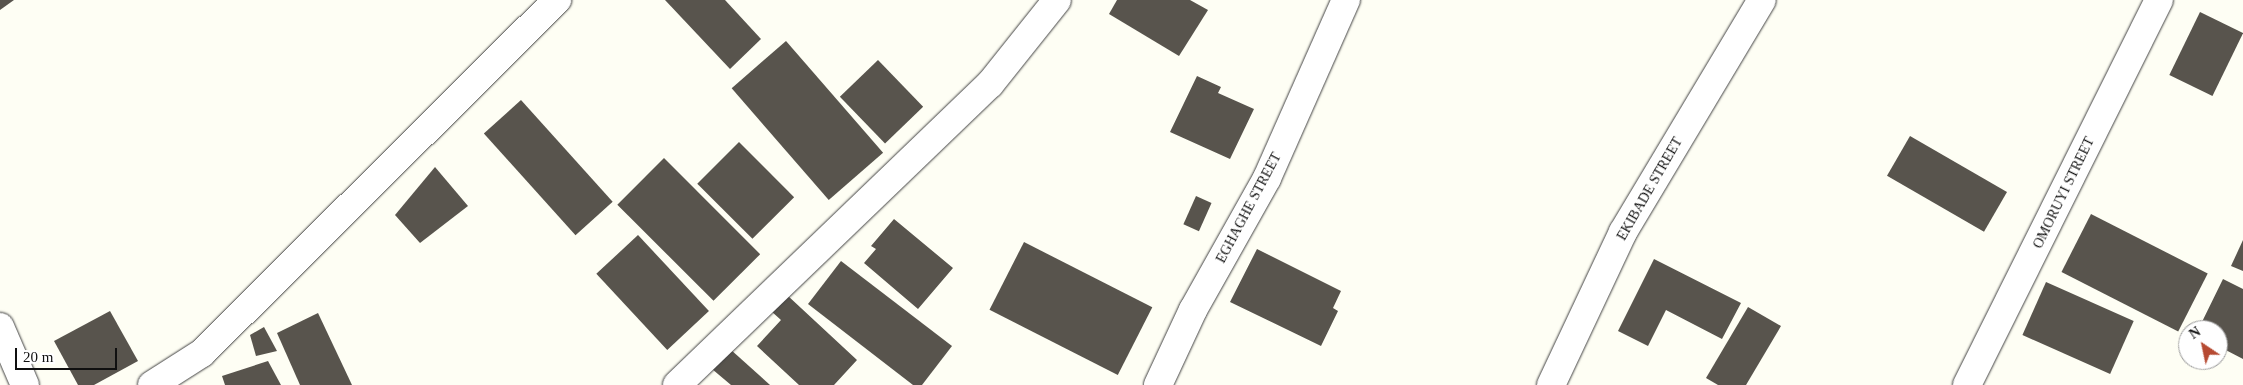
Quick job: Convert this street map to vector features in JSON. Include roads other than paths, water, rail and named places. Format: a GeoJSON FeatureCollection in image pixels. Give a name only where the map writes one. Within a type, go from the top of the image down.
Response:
{"type":"FeatureCollection","features":[{"type":"Feature","properties":{"kind":"street"},"geometry":{"type":"LineString","coordinates":[[152,385],[202,353],[556,0]]}},
{"type":"Feature","properties":{"kind":"street"},"geometry":{"type":"LineString","coordinates":[[677,385],[990,84],[1057,0]]}},
{"type":"Feature","properties":{"kind":"street","name":"EGHAGHE STREET"},"geometry":{"type":"LineString","coordinates":[[1158,385],[1193,310],[1268,178],[1346,0]]}},
{"type":"Feature","properties":{"kind":"street","name":"EKIBADE STREET"},"geometry":{"type":"LineString","coordinates":[[1551,385],[1623,232],[1762,0]]}},
{"type":"Feature","properties":{"kind":"street","name":"OMORUYI STREET"},"geometry":{"type":"LineString","coordinates":[[1967,385],[2159,0]]}},
{"type":"Feature","properties":{"kind":"street"},"geometry":{"type":"LineString","coordinates":[[0,327],[25,385]]}}]}
